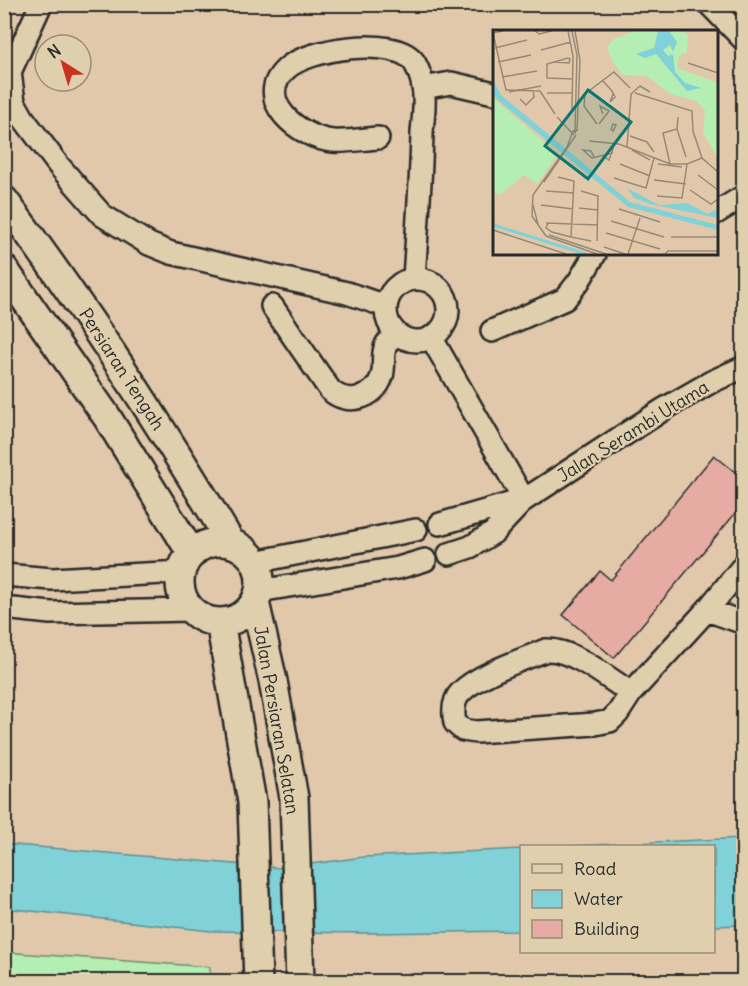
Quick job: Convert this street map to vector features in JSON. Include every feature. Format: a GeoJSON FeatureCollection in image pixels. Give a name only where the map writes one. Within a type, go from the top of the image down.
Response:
{"type":"FeatureCollection","features":[{"type":"Feature","properties":{"kind":"street"},"geometry":{"type":"LineString","coordinates":[[41,4],[10,72],[14,102],[58,166],[102,215],[149,244],[171,253],[336,290],[386,306]]}},
{"type":"Feature","properties":{"kind":"street"},"geometry":{"type":"LineString","coordinates":[[709,4],[744,40]]}},
{"type":"Feature","properties":{"kind":"street"},"geometry":{"type":"LineString","coordinates":[[378,138],[333,141],[317,138],[290,123],[281,113],[274,97],[275,82],[296,60],[315,54],[371,45],[405,54],[414,62],[423,88],[422,158],[414,279]]}},
{"type":"Feature","properties":{"kind":"street"},"geometry":{"type":"LineString","coordinates":[[423,88],[451,83],[493,93]]}},
{"type":"Feature","properties":{"kind":"street"},"geometry":{"type":"LineString","coordinates":[[718,212],[744,196]]}},
{"type":"Feature","properties":{"kind":"street","name":"Persiaran Tengah"},"geometry":{"type":"LineString","coordinates":[[4,200],[65,282],[135,387],[231,543]]}},
{"type":"Feature","properties":{"kind":"street"},"geometry":{"type":"LineString","coordinates":[[492,331],[565,300],[594,255]]}},
{"type":"Feature","properties":{"kind":"street"},"geometry":{"type":"LineString","coordinates":[[4,269],[108,417],[187,563],[181,592],[191,610],[200,617],[220,622],[252,802],[258,981]]}},
{"type":"Feature","properties":{"kind":"street"},"geometry":{"type":"LineString","coordinates":[[414,279],[433,284],[441,290],[446,299],[447,319],[442,328],[431,337],[416,341],[406,339],[396,334],[390,326],[386,316],[386,306],[389,296],[396,287],[414,279]]}},
{"type":"Feature","properties":{"kind":"street"},"geometry":{"type":"LineString","coordinates":[[272,306],[330,390],[342,398],[364,397],[379,384],[383,374],[384,350],[396,334]]}},
{"type":"Feature","properties":{"kind":"street"},"geometry":{"type":"LineString","coordinates":[[431,337],[524,500]]}},
{"type":"Feature","properties":{"kind":"street","name":"Jalan Serambi Utama"},"geometry":{"type":"LineString","coordinates":[[449,554],[470,547],[493,533],[524,500],[664,409],[711,382],[744,367]]}},
{"type":"Feature","properties":{"kind":"street","name":"Jalan Serambi Utama"},"geometry":{"type":"LineString","coordinates":[[440,524],[524,500]]}},
{"type":"Feature","properties":{"kind":"street"},"geometry":{"type":"LineString","coordinates":[[4,575],[52,579],[187,563],[210,543],[231,543],[240,547],[255,562],[416,530]]}},
{"type":"Feature","properties":{"kind":"street"},"geometry":{"type":"LineString","coordinates":[[257,597],[398,568],[425,560]]}},
{"type":"Feature","properties":{"kind":"street","name":"Jalan Persiaran Selatan"},"geometry":{"type":"LineString","coordinates":[[255,562],[260,581],[257,597],[294,798],[300,981]]}},
{"type":"Feature","properties":{"kind":"street"},"geometry":{"type":"LineString","coordinates":[[631,693],[557,649],[546,650],[485,676],[468,687],[459,693],[453,711],[455,723],[463,730],[476,732],[610,721],[631,693],[708,610],[744,565]]}},
{"type":"Feature","properties":{"kind":"street","name":"Jalan Persiaran Selatan"},"geometry":{"type":"LineString","coordinates":[[220,622],[240,616],[257,597]]}},
{"type":"Feature","properties":{"kind":"street"},"geometry":{"type":"LineString","coordinates":[[4,608],[50,613],[191,610]]}},
{"type":"Feature","properties":{"kind":"street"},"geometry":{"type":"LineString","coordinates":[[708,610],[744,623]]}},
{"type":"Feature","properties":{"kind":"green space"},"geometry":{"type":"Polygon","coordinates":[[[4,952],[210,967],[210,981],[5,981],[4,952]]]}},
{"type":"Feature","properties":{"kind":"water"},"geometry":{"type":"Polygon","coordinates":[[[743,838],[743,925],[715,926],[715,845],[592,845],[743,838]]]}},
{"type":"Feature","properties":{"kind":"water"},"geometry":{"type":"Polygon","coordinates":[[[4,844],[280,868],[364,857],[520,849],[520,931],[369,933],[211,931],[5,908],[4,844]]]}},
{"type":"Feature","properties":{"kind":"building"},"geometry":{"type":"Polygon","coordinates":[[[714,455],[744,479],[744,503],[614,658],[563,615],[600,571],[611,580],[714,455]]]}}]}
